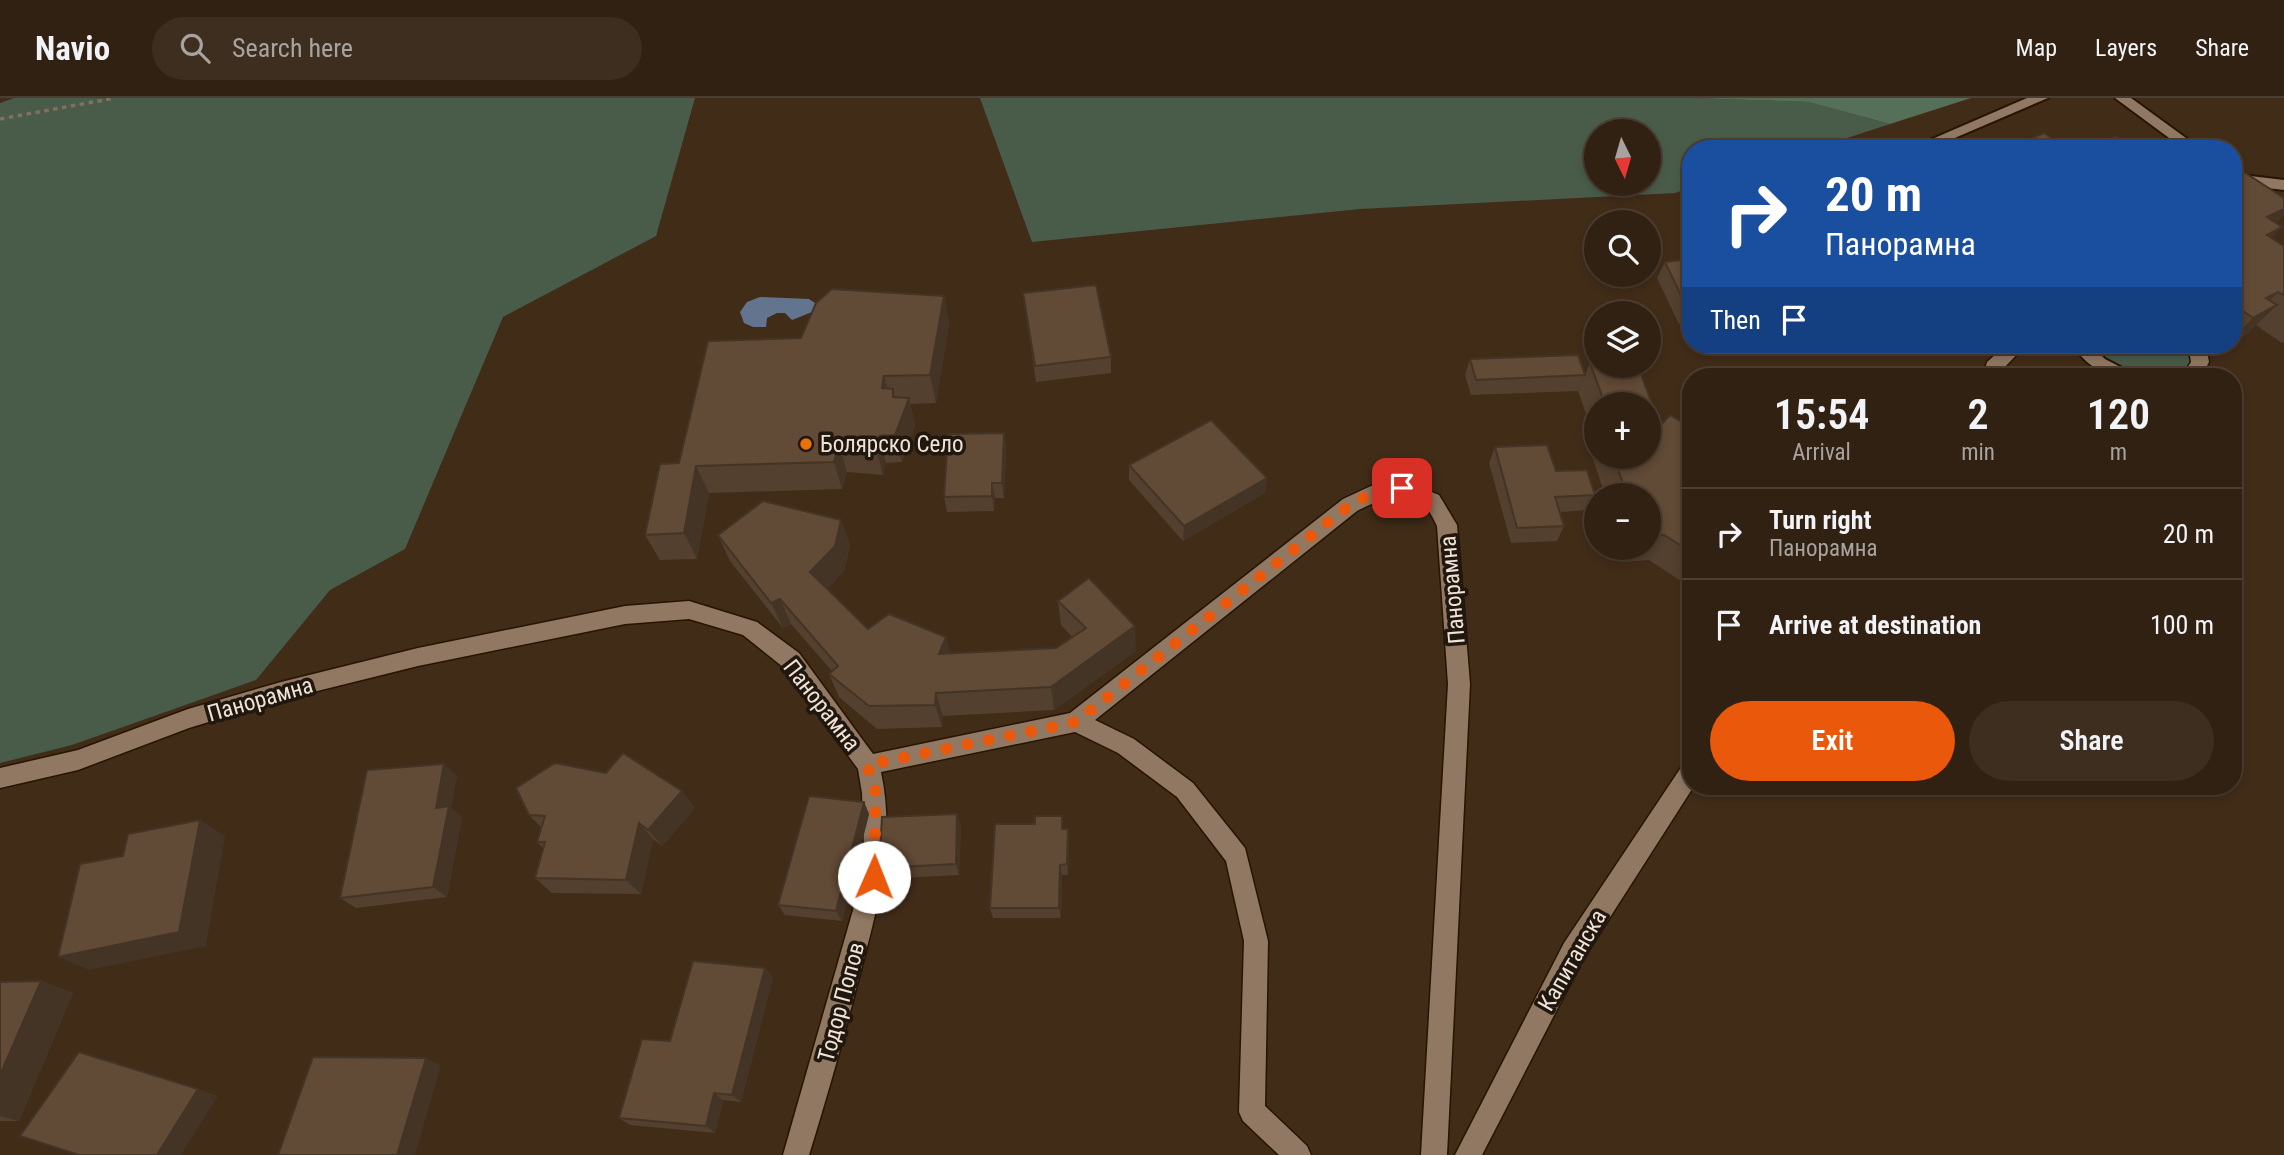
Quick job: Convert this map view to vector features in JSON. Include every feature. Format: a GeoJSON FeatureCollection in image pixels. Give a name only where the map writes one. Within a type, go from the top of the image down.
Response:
{"type":"FeatureCollection","features":[{"type":"Feature","properties":{"kind":"street"},"geometry":{"type":"LineString","coordinates":[[1993,368],[2007,354]]}},
{"type":"Feature","properties":{"kind":"street","name":"Панорамна"},"geometry":{"type":"LineString","coordinates":[[0,778],[78,760],[188,719],[281,691],[406,660],[625,615],[689,610],[750,628],[791,660],[867,765],[1076,722],[1350,505],[1371,494],[1402,488],[1432,501],[1447,525],[1459,684],[1434,1155]]}},
{"type":"Feature","properties":{"kind":"street"},"geometry":{"type":"LineString","coordinates":[[1076,722],[1126,746],[1185,790],[1237,856],[1256,941],[1252,1112],[1298,1155]]}},
{"type":"Feature","properties":{"kind":"street","name":"Тодор Попов"},"geometry":{"type":"LineString","coordinates":[[796,1155],[820,1079],[874,877],[876,793],[867,765]]}},
{"type":"Feature","properties":{"kind":"street","name":"Капитанска"},"geometry":{"type":"LineString","coordinates":[[1468,1155],[1573,952],[1682,785]]}},
{"type":"Feature","properties":{"kind":"lane"},"geometry":{"type":"LineString","coordinates":[[1937,140],[2041,98]]}},
{"type":"Feature","properties":{"kind":"lane"},"geometry":{"type":"LineString","coordinates":[[2122,98],[2181,140]]}},
{"type":"Feature","properties":{"kind":"lane"},"geometry":{"type":"LineString","coordinates":[[2242,180],[2284,185]]}},
{"type":"Feature","properties":{"kind":"lane"},"geometry":{"type":"LineString","coordinates":[[2090,354],[2109,368]]}},
{"type":"Feature","properties":{"kind":"path"},"geometry":{"type":"LineString","coordinates":[[0,119],[115,98]]}},
{"type":"Feature","properties":{"kind":"green space"},"geometry":{"type":"Polygon","coordinates":[[[14,98],[695,98],[656,236],[503,317],[405,549],[330,590],[256,680],[72,745],[0,763],[0,103],[14,98]]]}},
{"type":"Feature","properties":{"kind":"green space"},"geometry":{"type":"Polygon","coordinates":[[[980,98],[1692,98],[1808,102],[1890,124],[1841,140],[1682,140],[1682,191],[1661,194],[1661,119],[1584,119],[1584,196],[1616,196],[1360,209],[1032,242],[980,98]]]}},
{"type":"Feature","properties":{"kind":"green space"},"geometry":{"type":"Polygon","coordinates":[[[1692,98],[1971,98],[1890,124],[1808,102],[1692,98]]]}},
{"type":"Feature","properties":{"kind":"green space"},"geometry":{"type":"Polygon","coordinates":[[[2093,354],[2201,354],[2197,368],[2113,368],[2093,354]]]}},
{"type":"Feature","properties":{"kind":"water"},"geometry":{"type":"Polygon","coordinates":[[[760,297],[809,299],[815,303],[812,312],[792,320],[785,313],[777,313],[767,318],[766,327],[753,327],[744,323],[740,312],[747,302],[760,297]]]}},
{"type":"Feature","properties":{"kind":"building"},"geometry":{"type":"Polygon","coordinates":[[[2044,133],[2054,140],[2028,140],[2044,133]]]}},
{"type":"Feature","properties":{"kind":"building"},"geometry":{"type":"Polygon","coordinates":[[[2242,171],[2284,198],[2284,209],[2267,217],[2282,227],[2267,235],[2284,246],[2284,295],[2278,292],[2266,298],[2277,305],[2253,318],[2242,310],[2242,171]]]}},
{"type":"Feature","properties":{"kind":"building"},"geometry":{"type":"Polygon","coordinates":[[[1682,260],[1682,298],[1665,262],[1682,260]]]}},
{"type":"Feature","properties":{"kind":"building"},"geometry":{"type":"Polygon","coordinates":[[[1096,285],[1111,357],[1035,366],[1023,293],[1096,285]]]}},
{"type":"Feature","properties":{"kind":"building","name":"Болярско Село"},"geometry":{"type":"Polygon","coordinates":[[[832,289],[944,296],[930,375],[884,376],[882,388],[893,389],[893,397],[909,398],[895,435],[879,436],[876,448],[839,445],[834,462],[696,466],[684,533],[645,535],[660,464],[679,463],[708,341],[801,338],[816,303],[832,289]]]}},
{"type":"Feature","properties":{"kind":"building"},"geometry":{"type":"Polygon","coordinates":[[[1578,355],[1584,375],[1476,380],[1470,359],[1578,355]]]}},
{"type":"Feature","properties":{"kind":"building"},"geometry":{"type":"Polygon","coordinates":[[[1595,378],[1642,378],[1648,392],[1601,392],[1595,378]]]}},
{"type":"Feature","properties":{"kind":"building"},"geometry":{"type":"Polygon","coordinates":[[[1670,415],[1682,422],[1682,546],[1661,535],[1661,483],[1623,483],[1618,469],[1661,469],[1661,425],[1670,415]]]}},
{"type":"Feature","properties":{"kind":"building"},"geometry":{"type":"Polygon","coordinates":[[[1211,420],[1267,478],[1184,526],[1129,465],[1211,420]]]}},
{"type":"Feature","properties":{"kind":"building"},"geometry":{"type":"Polygon","coordinates":[[[1004,433],[1002,483],[992,483],[992,496],[944,497],[948,434],[1004,433]]]}},
{"type":"Feature","properties":{"kind":"building"},"geometry":{"type":"Polygon","coordinates":[[[1547,445],[1556,471],[1587,470],[1591,483],[1584,483],[1584,496],[1555,497],[1564,526],[1517,528],[1495,447],[1547,445]]]}},
{"type":"Feature","properties":{"kind":"building"},"geometry":{"type":"Polygon","coordinates":[[[763,501],[841,520],[835,546],[810,572],[868,629],[889,614],[946,637],[939,654],[1056,648],[1086,628],[1058,601],[1089,578],[1135,626],[1051,687],[936,693],[935,705],[869,706],[829,674],[838,666],[780,599],[771,603],[718,535],[763,501]]]}},
{"type":"Feature","properties":{"kind":"building"},"geometry":{"type":"Polygon","coordinates":[[[623,753],[682,791],[648,830],[639,823],[626,880],[535,878],[545,842],[537,842],[545,816],[529,815],[516,788],[555,763],[606,773],[623,753]]]}},
{"type":"Feature","properties":{"kind":"building"},"geometry":{"type":"Polygon","coordinates":[[[444,764],[436,808],[449,806],[433,887],[340,898],[367,770],[444,764]]]}},
{"type":"Feature","properties":{"kind":"building"},"geometry":{"type":"Polygon","coordinates":[[[809,796],[864,802],[836,911],[778,905],[809,796]]]}},
{"type":"Feature","properties":{"kind":"building"},"geometry":{"type":"Polygon","coordinates":[[[957,814],[956,864],[879,868],[882,817],[957,814]]]}},
{"type":"Feature","properties":{"kind":"building"},"geometry":{"type":"Polygon","coordinates":[[[1035,816],[1062,816],[1062,829],[1068,829],[1067,864],[1060,865],[1059,908],[990,908],[995,824],[1035,824],[1035,816]]]}},
{"type":"Feature","properties":{"kind":"building"},"geometry":{"type":"Polygon","coordinates":[[[200,820],[179,932],[58,957],[80,864],[123,856],[128,834],[200,820]]]}},
{"type":"Feature","properties":{"kind":"building"},"geometry":{"type":"Polygon","coordinates":[[[693,961],[765,968],[732,1095],[714,1093],[706,1126],[619,1118],[642,1039],[670,1041],[693,961]]]}},
{"type":"Feature","properties":{"kind":"building"},"geometry":{"type":"Polygon","coordinates":[[[41,981],[0,1075],[0,982],[41,981]]]}},
{"type":"Feature","properties":{"kind":"building"},"geometry":{"type":"Polygon","coordinates":[[[79,1052],[198,1089],[157,1155],[79,1155],[20,1136],[79,1052]]]}},
{"type":"Feature","properties":{"kind":"building"},"geometry":{"type":"Polygon","coordinates":[[[313,1057],[426,1058],[397,1155],[278,1155],[313,1057]]]}},
{"type":"Feature","properties":{"kind":"place","name":"Болярско Село"},"geometry":{"type":"Point","coordinates":[806,444]}},
{"type":"Feature","properties":{"kind":"route"},"geometry":{"type":"LineString","coordinates":[[874,877],[876,793],[867,765],[1076,722],[1350,505],[1371,494],[1402,488]]}}]}
